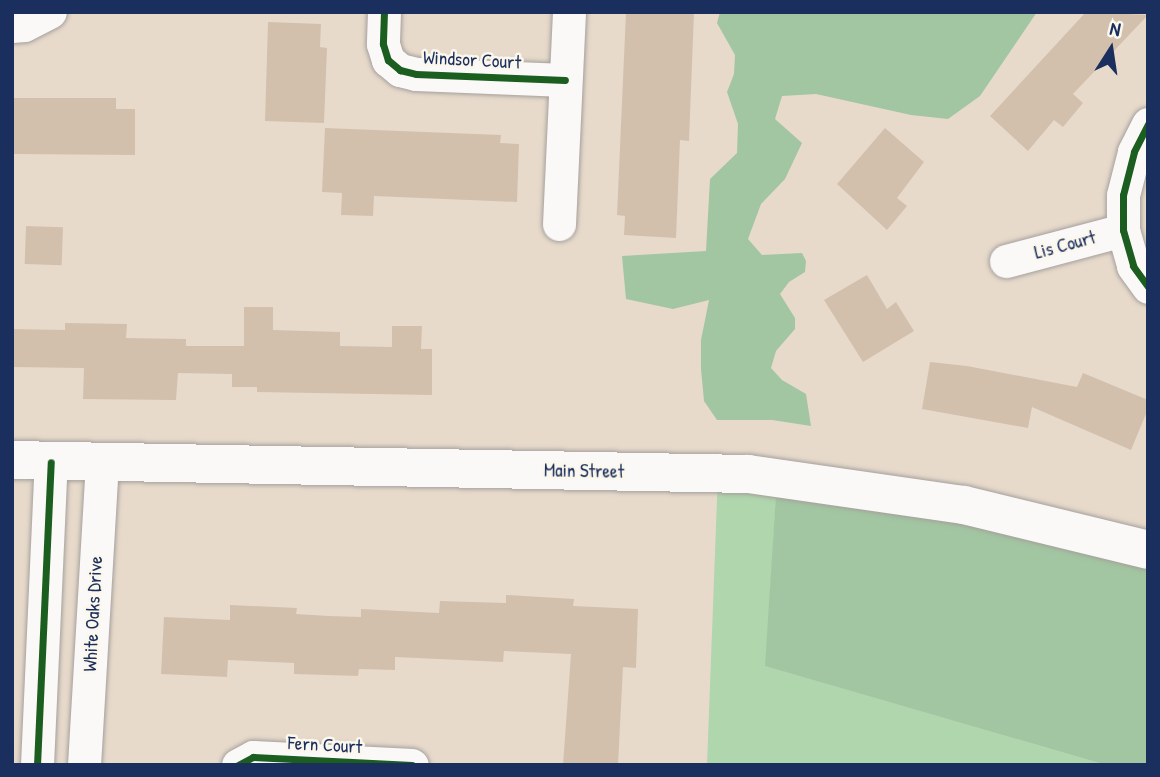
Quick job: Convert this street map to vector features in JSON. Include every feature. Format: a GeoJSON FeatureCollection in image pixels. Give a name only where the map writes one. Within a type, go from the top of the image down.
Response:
{"type":"FeatureCollection","features":[{"type":"Feature","properties":{"kind":"main road","name":"Main Street"},"geometry":{"type":"LineString","coordinates":[[12,460],[748,474],[964,505],[1148,550]]}},
{"type":"Feature","properties":{"kind":"street"},"geometry":{"type":"LineString","coordinates":[[12,26],[24,26],[50,12]]}},
{"type":"Feature","properties":{"kind":"street","name":"Windsor Court"},"geometry":{"type":"LineString","coordinates":[[384,12],[383,44],[388,60],[400,70],[416,74],[565,80]]}},
{"type":"Feature","properties":{"kind":"street"},"geometry":{"type":"LineString","coordinates":[[559,224],[569,12]]}},
{"type":"Feature","properties":{"kind":"street"},"geometry":{"type":"LineString","coordinates":[[1148,124],[1134,152],[1123,195],[1123,229],[1133,266],[1148,287]]}},
{"type":"Feature","properties":{"kind":"street","name":"Lis Court"},"geometry":{"type":"LineString","coordinates":[[1006,261],[1123,229]]}},
{"type":"Feature","properties":{"kind":"street"},"geometry":{"type":"LineString","coordinates":[[37,765],[51,462]]}},
{"type":"Feature","properties":{"kind":"street","name":"White Oaks Drive"},"geometry":{"type":"LineString","coordinates":[[84,765],[102,463]]}},
{"type":"Feature","properties":{"kind":"street","name":"Fern Court"},"geometry":{"type":"LineString","coordinates":[[238,765],[253,757],[412,765]]}},
{"type":"Feature","properties":{"kind":"green space"},"geometry":{"type":"Polygon","coordinates":[[[720,12],[1037,12],[980,96],[948,119],[911,115],[816,94],[782,96],[775,119],[802,143],[785,179],[761,204],[748,239],[762,255],[802,253],[806,261],[805,272],[789,282],[780,294],[795,318],[795,329],[776,351],[771,368],[782,380],[806,394],[811,426],[772,420],[717,420],[704,401],[701,369],[701,340],[709,300],[673,309],[626,299],[622,256],[706,251],[710,179],[737,153],[738,124],[727,92],[734,74],[735,55],[717,23],[720,12]]]}},
{"type":"Feature","properties":{"kind":"green space"},"geometry":{"type":"Polygon","coordinates":[[[718,473],[777,478],[766,666],[1106,765],[707,765],[718,473]]]}},
{"type":"Feature","properties":{"kind":"green space"},"geometry":{"type":"Polygon","coordinates":[[[777,478],[1148,550],[1148,765],[1106,765],[765,666],[777,478]]]}},
{"type":"Feature","properties":{"kind":"building"},"geometry":{"type":"Polygon","coordinates":[[[626,12],[694,12],[689,141],[680,140],[676,238],[624,235],[625,216],[617,215],[626,12]]]}},
{"type":"Feature","properties":{"kind":"building"},"geometry":{"type":"Polygon","coordinates":[[[1086,12],[1148,15],[1073,94],[1083,103],[1063,127],[1054,120],[1028,151],[990,116],[1086,12]]]}},
{"type":"Feature","properties":{"kind":"building"},"geometry":{"type":"Polygon","coordinates":[[[268,22],[321,24],[320,47],[327,48],[324,123],[265,121],[268,22]]]}},
{"type":"Feature","properties":{"kind":"building"},"geometry":{"type":"Polygon","coordinates":[[[12,98],[116,98],[116,109],[135,109],[135,155],[12,154],[12,98]]]}},
{"type":"Feature","properties":{"kind":"building"},"geometry":{"type":"Polygon","coordinates":[[[325,128],[501,135],[500,143],[519,144],[517,202],[374,196],[373,216],[341,215],[342,193],[322,192],[325,128]]]}},
{"type":"Feature","properties":{"kind":"building"},"geometry":{"type":"Polygon","coordinates":[[[885,128],[924,162],[897,198],[907,206],[887,230],[837,184],[885,128]]]}},
{"type":"Feature","properties":{"kind":"building"},"geometry":{"type":"Polygon","coordinates":[[[26,226],[63,227],[62,265],[25,264],[26,226]]]}},
{"type":"Feature","properties":{"kind":"building"},"geometry":{"type":"Polygon","coordinates":[[[867,275],[887,309],[896,302],[914,331],[863,362],[824,300],[867,275]]]}},
{"type":"Feature","properties":{"kind":"building"},"geometry":{"type":"Polygon","coordinates":[[[244,307],[273,307],[273,330],[340,332],[340,346],[392,347],[392,326],[422,326],[421,349],[432,349],[432,395],[257,392],[257,387],[232,387],[232,374],[178,373],[176,400],[83,399],[84,368],[12,367],[12,329],[65,330],[65,323],[127,324],[126,338],[186,339],[186,346],[244,346],[244,307]]]}},
{"type":"Feature","properties":{"kind":"building"},"geometry":{"type":"Polygon","coordinates":[[[930,362],[967,366],[1077,387],[1083,373],[1148,400],[1148,409],[1131,450],[1032,407],[1028,428],[922,409],[930,362]]]}},
{"type":"Feature","properties":{"kind":"building"},"geometry":{"type":"Polygon","coordinates":[[[506,595],[574,599],[573,606],[638,609],[636,668],[623,667],[618,765],[563,765],[571,654],[504,651],[503,662],[395,657],[395,670],[359,669],[358,676],[294,674],[294,663],[228,660],[227,677],[161,674],[164,617],[230,620],[230,605],[297,608],[296,614],[329,616],[361,617],[361,609],[439,613],[440,601],[506,603],[506,595]]]}},
{"type":"Feature","properties":{"kind":"cycle path"},"geometry":{"type":"LineString","coordinates":[[384,12],[383,44],[388,60],[400,70],[416,74],[565,80]]}},
{"type":"Feature","properties":{"kind":"cycle path"},"geometry":{"type":"LineString","coordinates":[[1148,124],[1134,152],[1123,195],[1123,230],[1133,266],[1148,287]]}},
{"type":"Feature","properties":{"kind":"cycle path"},"geometry":{"type":"LineString","coordinates":[[37,765],[51,462]]}},
{"type":"Feature","properties":{"kind":"cycle path"},"geometry":{"type":"LineString","coordinates":[[238,765],[253,757],[412,765]]}}]}
